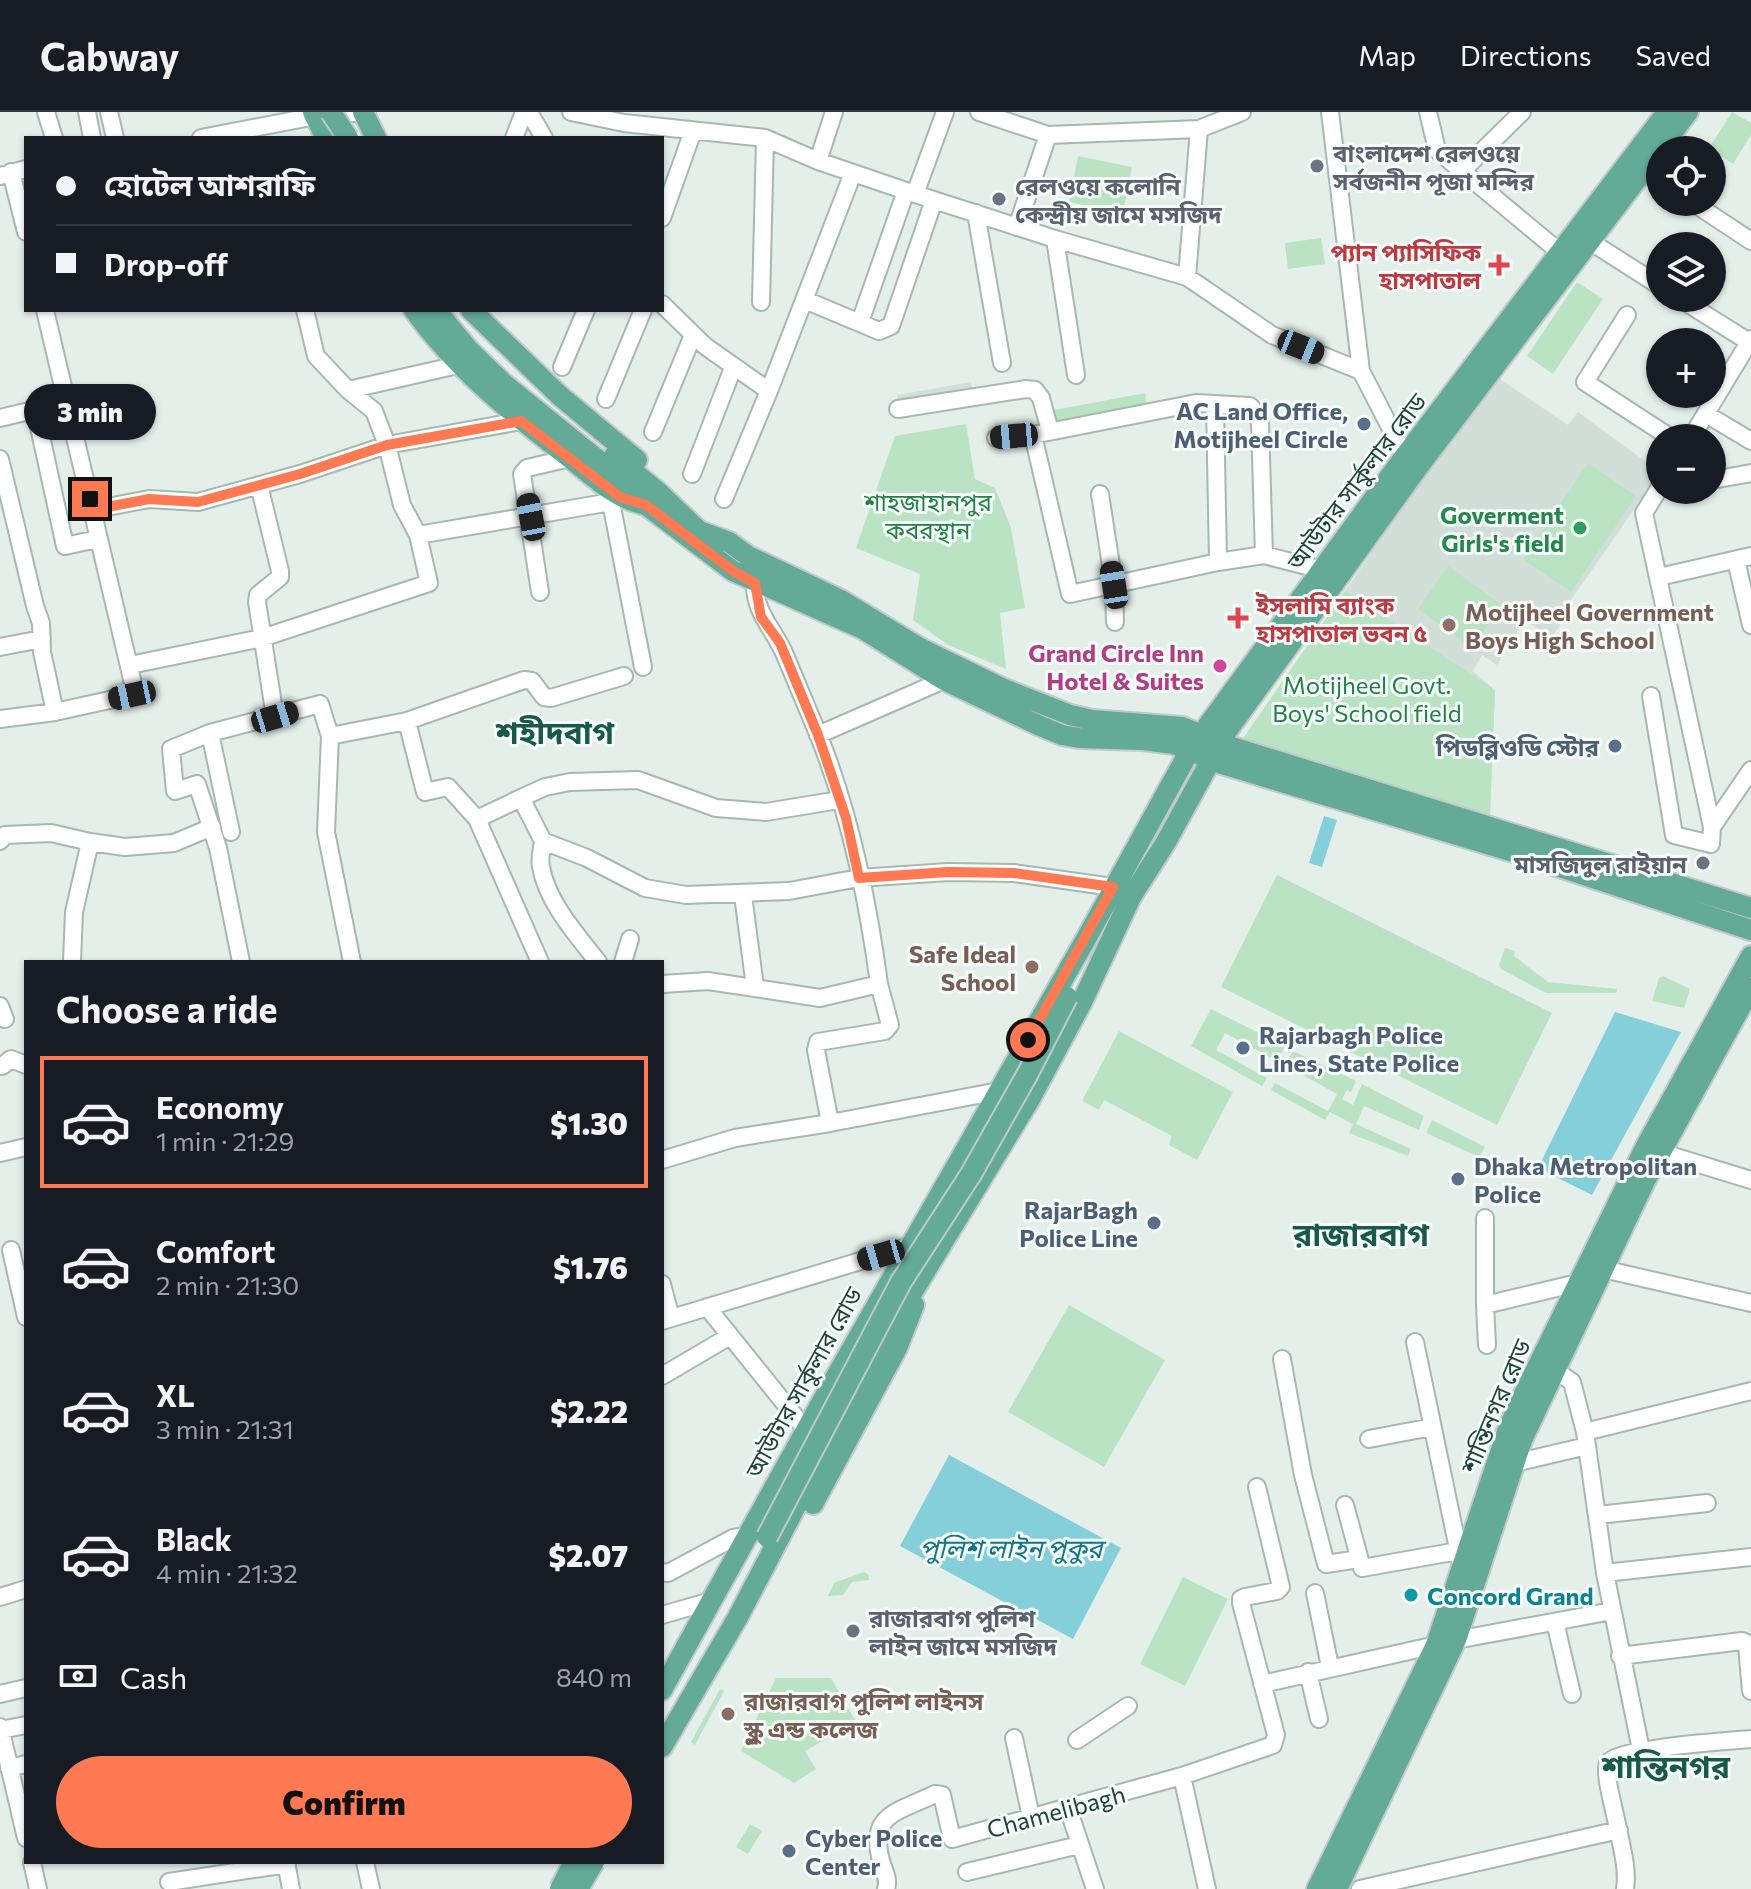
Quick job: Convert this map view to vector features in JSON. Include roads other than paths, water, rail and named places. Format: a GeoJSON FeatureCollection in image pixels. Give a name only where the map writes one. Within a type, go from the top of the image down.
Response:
{"type":"FeatureCollection","features":[{"type":"Feature","properties":{"kind":"main road"},"geometry":{"type":"LineString","coordinates":[[344,112],[359,136]]}},
{"type":"Feature","properties":{"kind":"main road"},"geometry":{"type":"LineString","coordinates":[[364,112],[375,136]]}},
{"type":"Feature","properties":{"kind":"main road","name":"আউটার সার্কুলার রোড"},"geometry":{"type":"LineString","coordinates":[[664,1759],[777,1571],[897,1348],[928,1267],[1030,1099],[1082,1002],[1131,897],[1166,842],[1216,751],[1412,461],[1667,112]]}},
{"type":"Feature","properties":{"kind":"main road","name":"আউটার সার্কুলার রোড"},"geometry":{"type":"LineString","coordinates":[[1674,136],[1688,112]]}},
{"type":"Feature","properties":{"kind":"main road"},"geometry":{"type":"LineString","coordinates":[[320,113],[326,136]]}},
{"type":"Feature","properties":{"kind":"main road"},"geometry":{"type":"LineString","coordinates":[[320,113],[346,136]]}},
{"type":"Feature","properties":{"kind":"main road","name":"আউটার সার্কুলার রোড"},"geometry":{"type":"LineString","coordinates":[[664,1686],[1195,742],[1322,570],[1591,242],[1646,182]]}},
{"type":"Feature","properties":{"kind":"main road"},"geometry":{"type":"LineString","coordinates":[[416,312],[458,365],[521,421],[570,458],[619,486],[652,498],[699,531],[729,542],[748,556],[841,600],[920,648],[1027,699],[1092,720],[1165,724],[1216,751],[1751,930]]}},
{"type":"Feature","properties":{"kind":"main road"},"geometry":{"type":"LineString","coordinates":[[438,312],[469,350],[503,383],[619,486],[652,498],[733,571],[863,629],[944,680],[1062,735],[1195,742]]}},
{"type":"Feature","properties":{"kind":"main road"},"geometry":{"type":"LineString","coordinates":[[452,312],[619,486]]}},
{"type":"Feature","properties":{"kind":"main road"},"geometry":{"type":"LineString","coordinates":[[473,312],[560,396],[640,463],[652,498]]}},
{"type":"Feature","properties":{"kind":"main road"},"geometry":{"type":"LineString","coordinates":[[1216,751],[1751,908]]}},
{"type":"Feature","properties":{"kind":"main road"},"geometry":{"type":"LineString","coordinates":[[664,1725],[727,1613],[901,1282],[971,1174],[1027,1075],[1067,997],[1083,958],[1086,939]]}},
{"type":"Feature","properties":{"kind":"main road","name":"শান্তিনগর রোড"},"geometry":{"type":"LineString","coordinates":[[1446,1643],[1460,1561],[1507,1432],[1576,1288],[1606,1244],[1751,956]]}},
{"type":"Feature","properties":{"kind":"main road","name":"শান্তিনগর রোড"},"geometry":{"type":"LineString","coordinates":[[1653,1149],[1751,988]]}},
{"type":"Feature","properties":{"kind":"main road","name":"শান্তিনগর রোড"},"geometry":{"type":"LineString","coordinates":[[1324,1888],[1446,1643],[1514,1463],[1603,1269],[1606,1244]]}},
{"type":"Feature","properties":{"kind":"main road"},"geometry":{"type":"LineString","coordinates":[[664,1744],[738,1617],[854,1392],[928,1267],[910,1246]]}},
{"type":"Feature","properties":{"kind":"main road"},"geometry":{"type":"LineString","coordinates":[[664,1701],[728,1586],[743,1544]]}},
{"type":"Feature","properties":{"kind":"main road"},"geometry":{"type":"LineString","coordinates":[[566,1877],[584,1864]]}},
{"type":"Feature","properties":{"kind":"main road"},"geometry":{"type":"LineString","coordinates":[[579,1889],[593,1864]]}},
{"type":"Feature","properties":{"kind":"main road"},"geometry":{"type":"LineString","coordinates":[[588,1889],[602,1864]]}},
{"type":"Feature","properties":{"kind":"street"},"geometry":{"type":"LineString","coordinates":[[46,112],[53,136]]}},
{"type":"Feature","properties":{"kind":"street"},"geometry":{"type":"LineString","coordinates":[[87,112],[92,136]]}},
{"type":"Feature","properties":{"kind":"street"},"geometry":{"type":"LineString","coordinates":[[109,112],[115,136]]}},
{"type":"Feature","properties":{"kind":"street"},"geometry":{"type":"LineString","coordinates":[[224,136],[259,133],[320,113],[364,112]]}},
{"type":"Feature","properties":{"kind":"street"},"geometry":{"type":"LineString","coordinates":[[515,136],[527,112]]}},
{"type":"Feature","properties":{"kind":"street"},"geometry":{"type":"LineString","coordinates":[[527,112],[543,136]]}},
{"type":"Feature","properties":{"kind":"street"},"geometry":{"type":"LineString","coordinates":[[571,112],[578,112],[622,131],[667,120],[693,131],[765,138],[818,161],[934,200],[1187,277],[1272,335],[1361,371]]}},
{"type":"Feature","properties":{"kind":"street"},"geometry":{"type":"LineString","coordinates":[[818,161],[834,112]]}},
{"type":"Feature","properties":{"kind":"street"},"geometry":{"type":"LineString","coordinates":[[860,322],[945,112]]}},
{"type":"Feature","properties":{"kind":"street"},"geometry":{"type":"LineString","coordinates":[[979,112],[1048,135],[1199,129],[1242,112]]}},
{"type":"Feature","properties":{"kind":"street"},"geometry":{"type":"LineString","coordinates":[[1330,112],[1361,371],[1412,461]]}},
{"type":"Feature","properties":{"kind":"street"},"geometry":{"type":"LineString","coordinates":[[1428,112],[1437,150],[1562,254]]}},
{"type":"Feature","properties":{"kind":"street"},"geometry":{"type":"LineString","coordinates":[[1462,171],[1522,112]]}},
{"type":"Feature","properties":{"kind":"street"},"geometry":{"type":"LineString","coordinates":[[1187,277],[1199,129]]}},
{"type":"Feature","properties":{"kind":"street"},"geometry":{"type":"LineString","coordinates":[[664,212],[693,131]]}},
{"type":"Feature","properties":{"kind":"street"},"geometry":{"type":"LineString","coordinates":[[1017,227],[1048,135]]}},
{"type":"Feature","properties":{"kind":"street"},"geometry":{"type":"LineString","coordinates":[[761,302],[765,138]]}},
{"type":"Feature","properties":{"kind":"street"},"geometry":{"type":"LineString","coordinates":[[12,172],[24,223]]}},
{"type":"Feature","properties":{"kind":"street"},"geometry":{"type":"LineString","coordinates":[[724,499],[853,173]]}},
{"type":"Feature","properties":{"kind":"street"},"geometry":{"type":"LineString","coordinates":[[805,300],[879,331],[891,326],[934,200]]}},
{"type":"Feature","properties":{"kind":"street"},"geometry":{"type":"LineString","coordinates":[[976,213],[1002,363]]}},
{"type":"Feature","properties":{"kind":"street"},"geometry":{"type":"LineString","coordinates":[[1713,216],[1751,241]]}},
{"type":"Feature","properties":{"kind":"street"},"geometry":{"type":"LineString","coordinates":[[1055,239],[1076,375]]}},
{"type":"Feature","properties":{"kind":"street"},"geometry":{"type":"LineString","coordinates":[[1591,242],[1646,277]]}},
{"type":"Feature","properties":{"kind":"street"},"geometry":{"type":"LineString","coordinates":[[664,306],[733,368],[769,391]]}},
{"type":"Feature","properties":{"kind":"street"},"geometry":{"type":"LineString","coordinates":[[0,719],[55,712],[132,695],[135,686],[97,539],[45,312]]}},
{"type":"Feature","properties":{"kind":"street"},"geometry":{"type":"LineString","coordinates":[[130,665],[262,638],[429,583],[418,535],[402,505],[387,445],[374,411],[348,390],[316,356],[305,312]]}},
{"type":"Feature","properties":{"kind":"street"},"geometry":{"type":"LineString","coordinates":[[562,367],[585,312]]}},
{"type":"Feature","properties":{"kind":"street"},"geometry":{"type":"LineString","coordinates":[[606,399],[642,312]]}},
{"type":"Feature","properties":{"kind":"street"},"geometry":{"type":"LineString","coordinates":[[1700,424],[1750,341],[1702,312]]}},
{"type":"Feature","properties":{"kind":"street"},"geometry":{"type":"LineString","coordinates":[[1627,315],[1585,382],[1650,424]]}},
{"type":"Feature","properties":{"kind":"street"},"geometry":{"type":"LineString","coordinates":[[653,432],[693,335]]}},
{"type":"Feature","properties":{"kind":"street"},"geometry":{"type":"LineString","coordinates":[[348,390],[458,365]]}},
{"type":"Feature","properties":{"kind":"street"},"geometry":{"type":"LineString","coordinates":[[692,474],[733,368]]}},
{"type":"Feature","properties":{"kind":"street"},"geometry":{"type":"LineString","coordinates":[[898,409],[1035,390],[1041,398],[1050,431]]}},
{"type":"Feature","properties":{"kind":"street"},"geometry":{"type":"LineString","coordinates":[[0,418],[67,402]]}},
{"type":"Feature","properties":{"kind":"street"},"geometry":{"type":"LineString","coordinates":[[996,438],[1033,435],[1196,403],[1250,406],[1260,423],[1264,555]]}},
{"type":"Feature","properties":{"kind":"street"},"geometry":{"type":"LineString","coordinates":[[1215,405],[1218,562]]}},
{"type":"Feature","properties":{"kind":"street"},"geometry":{"type":"LineString","coordinates":[[1706,414],[1751,441]]}},
{"type":"Feature","properties":{"kind":"street"},"geometry":{"type":"LineString","coordinates":[[92,510],[149,499],[198,502],[387,445],[521,421]]}},
{"type":"Feature","properties":{"kind":"street"},"geometry":{"type":"LineString","coordinates":[[39,427],[65,546],[97,539]]}},
{"type":"Feature","properties":{"kind":"street"},"geometry":{"type":"LineString","coordinates":[[1033,435],[1070,594],[1264,555],[1322,570]]}},
{"type":"Feature","properties":{"kind":"street"},"geometry":{"type":"LineString","coordinates":[[540,592],[524,470],[570,458]]}},
{"type":"Feature","properties":{"kind":"street"},"geometry":{"type":"LineString","coordinates":[[0,459],[41,623],[55,712]]}},
{"type":"Feature","properties":{"kind":"street"},"geometry":{"type":"LineString","coordinates":[[1726,477],[1751,473]]}},
{"type":"Feature","properties":{"kind":"street"},"geometry":{"type":"LineString","coordinates":[[259,485],[280,571],[280,577],[274,584],[258,595],[275,717]]}},
{"type":"Feature","properties":{"kind":"street"},"geometry":{"type":"LineString","coordinates":[[418,535],[531,517],[619,486],[643,667]]}},
{"type":"Feature","properties":{"kind":"street"},"geometry":{"type":"LineString","coordinates":[[1100,494],[1114,585],[1115,622]]}},
{"type":"Feature","properties":{"kind":"street"},"geometry":{"type":"LineString","coordinates":[[1650,504],[1644,513],[1712,827],[1711,844],[1674,835],[1651,696]]}},
{"type":"Feature","properties":{"kind":"street"},"geometry":{"type":"LineString","coordinates":[[1659,577],[1744,558],[1751,625]]}},
{"type":"Feature","properties":{"kind":"street"},"geometry":{"type":"LineString","coordinates":[[755,583],[761,617],[780,643],[818,735],[839,800],[872,931],[889,1028],[818,1042],[816,1045],[830,1123]]}},
{"type":"Feature","properties":{"kind":"street"},"geometry":{"type":"LineString","coordinates":[[0,647],[42,639]]}},
{"type":"Feature","properties":{"kind":"street"},"geometry":{"type":"LineString","coordinates":[[330,736],[407,721],[524,680],[532,681],[544,697],[551,698],[624,676]]}},
{"type":"Feature","properties":{"kind":"street"},"geometry":{"type":"LineString","coordinates":[[818,735],[944,680]]}},
{"type":"Feature","properties":{"kind":"street"},"geometry":{"type":"LineString","coordinates":[[241,960],[212,827],[197,784],[175,791],[171,749],[210,733],[320,704],[330,736],[326,832],[352,960]]}},
{"type":"Feature","properties":{"kind":"street"},"geometry":{"type":"LineString","coordinates":[[407,721],[425,792],[448,787],[477,819],[539,960]]}},
{"type":"Feature","properties":{"kind":"street"},"geometry":{"type":"LineString","coordinates":[[210,733],[231,832]]}},
{"type":"Feature","properties":{"kind":"street"},"geometry":{"type":"LineString","coordinates":[[1712,827],[1751,770]]}},
{"type":"Feature","properties":{"kind":"street"},"geometry":{"type":"LineString","coordinates":[[477,819],[545,787],[570,782],[638,780],[716,808],[766,812],[839,800]]}},
{"type":"Feature","properties":{"kind":"street"},"geometry":{"type":"LineString","coordinates":[[521,798],[543,841],[540,860],[542,873],[569,926],[596,960]]}},
{"type":"Feature","properties":{"kind":"street"},"geometry":{"type":"LineString","coordinates":[[0,841],[5,835],[51,833],[125,847],[174,843],[212,827]]}},
{"type":"Feature","properties":{"kind":"street"},"geometry":{"type":"LineString","coordinates":[[543,841],[587,858],[655,892],[686,895],[789,891],[859,878],[948,872],[1014,873],[1113,887]]}},
{"type":"Feature","properties":{"kind":"street"},"geometry":{"type":"LineString","coordinates":[[72,960],[74,912],[90,842]]}},
{"type":"Feature","properties":{"kind":"street"},"geometry":{"type":"LineString","coordinates":[[743,895],[755,987]]}},
{"type":"Feature","properties":{"kind":"street"},"geometry":{"type":"LineString","coordinates":[[624,960],[630,939]]}},
{"type":"Feature","properties":{"kind":"street"},"geometry":{"type":"LineString","coordinates":[[664,984],[708,981],[820,998],[879,984]]}},
{"type":"Feature","properties":{"kind":"street"},"geometry":{"type":"LineString","coordinates":[[2,1066],[11,1059],[24,1064]]}},
{"type":"Feature","properties":{"kind":"street"},"geometry":{"type":"LineString","coordinates":[[664,1159],[735,1138],[999,1091]]}},
{"type":"Feature","properties":{"kind":"street"},"geometry":{"type":"LineString","coordinates":[[0,1153],[24,1147]]}},
{"type":"Feature","properties":{"kind":"street"},"geometry":{"type":"LineString","coordinates":[[1653,1149],[1749,1175]]}},
{"type":"Feature","properties":{"kind":"street"},"geometry":{"type":"LineString","coordinates":[[1485,1218],[1487,1345]]}},
{"type":"Feature","properties":{"kind":"street"},"geometry":{"type":"LineString","coordinates":[[664,1298],[667,1320],[910,1246]]}},
{"type":"Feature","properties":{"kind":"street"},"geometry":{"type":"LineString","coordinates":[[11,1250],[24,1308]]}},
{"type":"Feature","properties":{"kind":"street"},"geometry":{"type":"LineString","coordinates":[[1603,1269],[1751,1303]]}},
{"type":"Feature","properties":{"kind":"street"},"geometry":{"type":"LineString","coordinates":[[1485,1305],[1569,1285],[1576,1288]]}},
{"type":"Feature","properties":{"kind":"street"},"geometry":{"type":"LineString","coordinates":[[707,1307],[806,1430]]}},
{"type":"Feature","properties":{"kind":"street"},"geometry":{"type":"LineString","coordinates":[[664,1375],[730,1336]]}},
{"type":"Feature","properties":{"kind":"street"},"geometry":{"type":"LineString","coordinates":[[1345,1505],[1364,1569],[1460,1561],[1415,1342]]}},
{"type":"Feature","properties":{"kind":"street"},"geometry":{"type":"LineString","coordinates":[[1282,1359],[1303,1475],[1326,1564],[1359,1559]]}},
{"type":"Feature","properties":{"kind":"street"},"geometry":{"type":"LineString","coordinates":[[1555,1370],[1572,1382],[1586,1439],[1605,1573],[1641,1750]]}},
{"type":"Feature","properties":{"kind":"street"},"geometry":{"type":"LineString","coordinates":[[1514,1463],[1751,1391]]}},
{"type":"Feature","properties":{"kind":"street"},"geometry":{"type":"LineString","coordinates":[[1369,1439],[1432,1427]]}},
{"type":"Feature","properties":{"kind":"street","name":"Chamelibagh"},"geometry":{"type":"LineString","coordinates":[[886,1889],[888,1883],[877,1847],[877,1835],[886,1820],[900,1810],[935,1794],[941,1794],[952,1839],[1182,1776],[1273,1745],[1276,1735],[1241,1599],[1277,1591],[1281,1587],[1257,1487]]}},
{"type":"Feature","properties":{"kind":"street"},"geometry":{"type":"LineString","coordinates":[[1598,1515],[1707,1503]]}},
{"type":"Feature","properties":{"kind":"street"},"geometry":{"type":"LineString","coordinates":[[664,1572],[733,1538],[743,1544]]}},
{"type":"Feature","properties":{"kind":"street"},"geometry":{"type":"LineString","coordinates":[[1605,1573],[1751,1557]]}},
{"type":"Feature","properties":{"kind":"street"},"geometry":{"type":"LineString","coordinates":[[0,1597],[24,1590]]}},
{"type":"Feature","properties":{"kind":"street"},"geometry":{"type":"LineString","coordinates":[[1315,1593],[1330,1667]]}},
{"type":"Feature","properties":{"kind":"street"},"geometry":{"type":"LineString","coordinates":[[664,1614],[711,1601]]}},
{"type":"Feature","properties":{"kind":"street"},"geometry":{"type":"LineString","coordinates":[[1262,1684],[1330,1667],[1612,1611]]}},
{"type":"Feature","properties":{"kind":"street"},"geometry":{"type":"LineString","coordinates":[[1555,1622],[1572,1694]]}},
{"type":"Feature","properties":{"kind":"street"},"geometry":{"type":"LineString","coordinates":[[1620,1656],[1742,1641],[1747,1646],[1751,1691]]}},
{"type":"Feature","properties":{"kind":"street"},"geometry":{"type":"LineString","coordinates":[[1308,1672],[1319,1719]]}},
{"type":"Feature","properties":{"kind":"street"},"geometry":{"type":"LineString","coordinates":[[0,1694],[24,1688]]}},
{"type":"Feature","properties":{"kind":"street"},"geometry":{"type":"LineString","coordinates":[[1077,1740],[1128,1706]]}},
{"type":"Feature","properties":{"kind":"street"},"geometry":{"type":"LineString","coordinates":[[24,1725],[0,1728],[24,1828]]}},
{"type":"Feature","properties":{"kind":"street"},"geometry":{"type":"LineString","coordinates":[[1014,1738],[1031,1817]]}},
{"type":"Feature","properties":{"kind":"street"},"geometry":{"type":"LineString","coordinates":[[1626,1883],[1606,1764],[1614,1757],[1641,1750],[1751,1739]]}},
{"type":"Feature","properties":{"kind":"street"},"geometry":{"type":"LineString","coordinates":[[1182,1776],[1207,1889]]}},
{"type":"Feature","properties":{"kind":"street"},"geometry":{"type":"LineString","coordinates":[[1068,1808],[1095,1889]]}},
{"type":"Feature","properties":{"kind":"street"},"geometry":{"type":"LineString","coordinates":[[1360,1889],[1619,1830]]}},
{"type":"Feature","properties":{"kind":"street"},"geometry":{"type":"LineString","coordinates":[[967,1872],[1079,1845]]}},
{"type":"Feature","properties":{"kind":"street"},"geometry":{"type":"LineString","coordinates":[[32,1864],[38,1889]]}},
{"type":"Feature","properties":{"kind":"street"},"geometry":{"type":"LineString","coordinates":[[169,1882],[281,1864]]}},
{"type":"Feature","properties":{"kind":"street"},"geometry":{"type":"LineString","coordinates":[[287,1864],[291,1889]]}},
{"type":"Feature","properties":{"kind":"street"},"geometry":{"type":"LineString","coordinates":[[365,1864],[371,1889]]}},
{"type":"Feature","properties":{"kind":"street"},"geometry":{"type":"LineString","coordinates":[[566,1877],[579,1889]]}},
{"type":"Feature","properties":{"kind":"water"},"geometry":{"type":"Polygon","coordinates":[[[1324,816],[1337,820],[1322,867],[1309,863],[1324,816]]]}},
{"type":"Feature","properties":{"kind":"water"},"geometry":{"type":"Polygon","coordinates":[[[1615,1012],[1681,1032],[1592,1195],[1538,1168],[1615,1012]]]}},
{"type":"Feature","properties":{"kind":"water","name":"পুলিশ লাইন পুকুর"},"geometry":{"type":"Polygon","coordinates":[[[949,1455],[1121,1548],[1073,1639],[900,1546],[949,1455]]]}},
{"type":"Feature","properties":{"kind":"place","name":"বাংলাদেশ রেলওয়ে সর্বজনীন পূজা মন্দির"},"geometry":{"type":"Point","coordinates":[1317,166]}},
{"type":"Feature","properties":{"kind":"place","name":"রেলওয়ে কলোনি কেন্দ্রীয় জামে মসজিদ"},"geometry":{"type":"Point","coordinates":[999,199]}},
{"type":"Feature","properties":{"kind":"place","name":"প্যান প্যাসিফিক হাসপাতাল"},"geometry":{"type":"Point","coordinates":[1499,265]}},
{"type":"Feature","properties":{"kind":"place","name":"AC Land Office, Motijheel Circle"},"geometry":{"type":"Point","coordinates":[1364,424]}},
{"type":"Feature","properties":{"kind":"place","name":"Goverment Girls's field"},"geometry":{"type":"Point","coordinates":[1580,528]}},
{"type":"Feature","properties":{"kind":"place","name":"ইসলামি ব্যাংক হাসপাতাল ভবন ৫"},"geometry":{"type":"Point","coordinates":[1238,618]}},
{"type":"Feature","properties":{"kind":"place","name":"Motijheel Government Boys High School"},"geometry":{"type":"Point","coordinates":[1449,625]}},
{"type":"Feature","properties":{"kind":"place","name":"Grand Circle Inn Hotel & Suites"},"geometry":{"type":"Point","coordinates":[1220,666]}},
{"type":"Feature","properties":{"kind":"place","name":"পিডব্লিওডি স্টোর"},"geometry":{"type":"Point","coordinates":[1615,746]}},
{"type":"Feature","properties":{"kind":"place","name":"মাসজিদুল রাইয়ান"},"geometry":{"type":"Point","coordinates":[1703,863]}},
{"type":"Feature","properties":{"kind":"place","name":"Safe Ideal School"},"geometry":{"type":"Point","coordinates":[1032,967]}},
{"type":"Feature","properties":{"kind":"place","name":"Rajarbagh Police Lines, State Police"},"geometry":{"type":"Point","coordinates":[1243,1048]}},
{"type":"Feature","properties":{"kind":"place","name":"Dhaka Metropolitan Police"},"geometry":{"type":"Point","coordinates":[1458,1179]}},
{"type":"Feature","properties":{"kind":"place","name":"RajarBagh Police Line"},"geometry":{"type":"Point","coordinates":[1154,1223]}},
{"type":"Feature","properties":{"kind":"place","name":"Concord Grand"},"geometry":{"type":"Point","coordinates":[1411,1595]}},
{"type":"Feature","properties":{"kind":"place","name":"রাজারবাগ পুলিশ লাইন জামে মসজিদ"},"geometry":{"type":"Point","coordinates":[853,1631]}},
{"type":"Feature","properties":{"kind":"place","name":"রাজারবাগ পুলিশ লাইনস স্কুল এন্ড কলেজ"},"geometry":{"type":"Point","coordinates":[728,1714]}},
{"type":"Feature","properties":{"kind":"place","name":"Cyber Police Center"},"geometry":{"type":"Point","coordinates":[789,1851]}},
{"type":"Feature","properties":{"kind":"district","name":"শহীদবাগ"},"geometry":{"type":"Point","coordinates":[555,731]}},
{"type":"Feature","properties":{"kind":"district","name":"রাজারবাগ"},"geometry":{"type":"Point","coordinates":[1361,1233]}},
{"type":"Feature","properties":{"kind":"district","name":"শান্তিনগর"},"geometry":{"type":"Point","coordinates":[1666,1765]}},
{"type":"Feature","properties":{"kind":"park label","name":"শাহজাহানপুর কবরস্থান"},"geometry":{"type":"Point","coordinates":[928,515]}},
{"type":"Feature","properties":{"kind":"park label","name":"Motijheel Govt. Boys' School field"},"geometry":{"type":"Point","coordinates":[1367,698]}}]}
